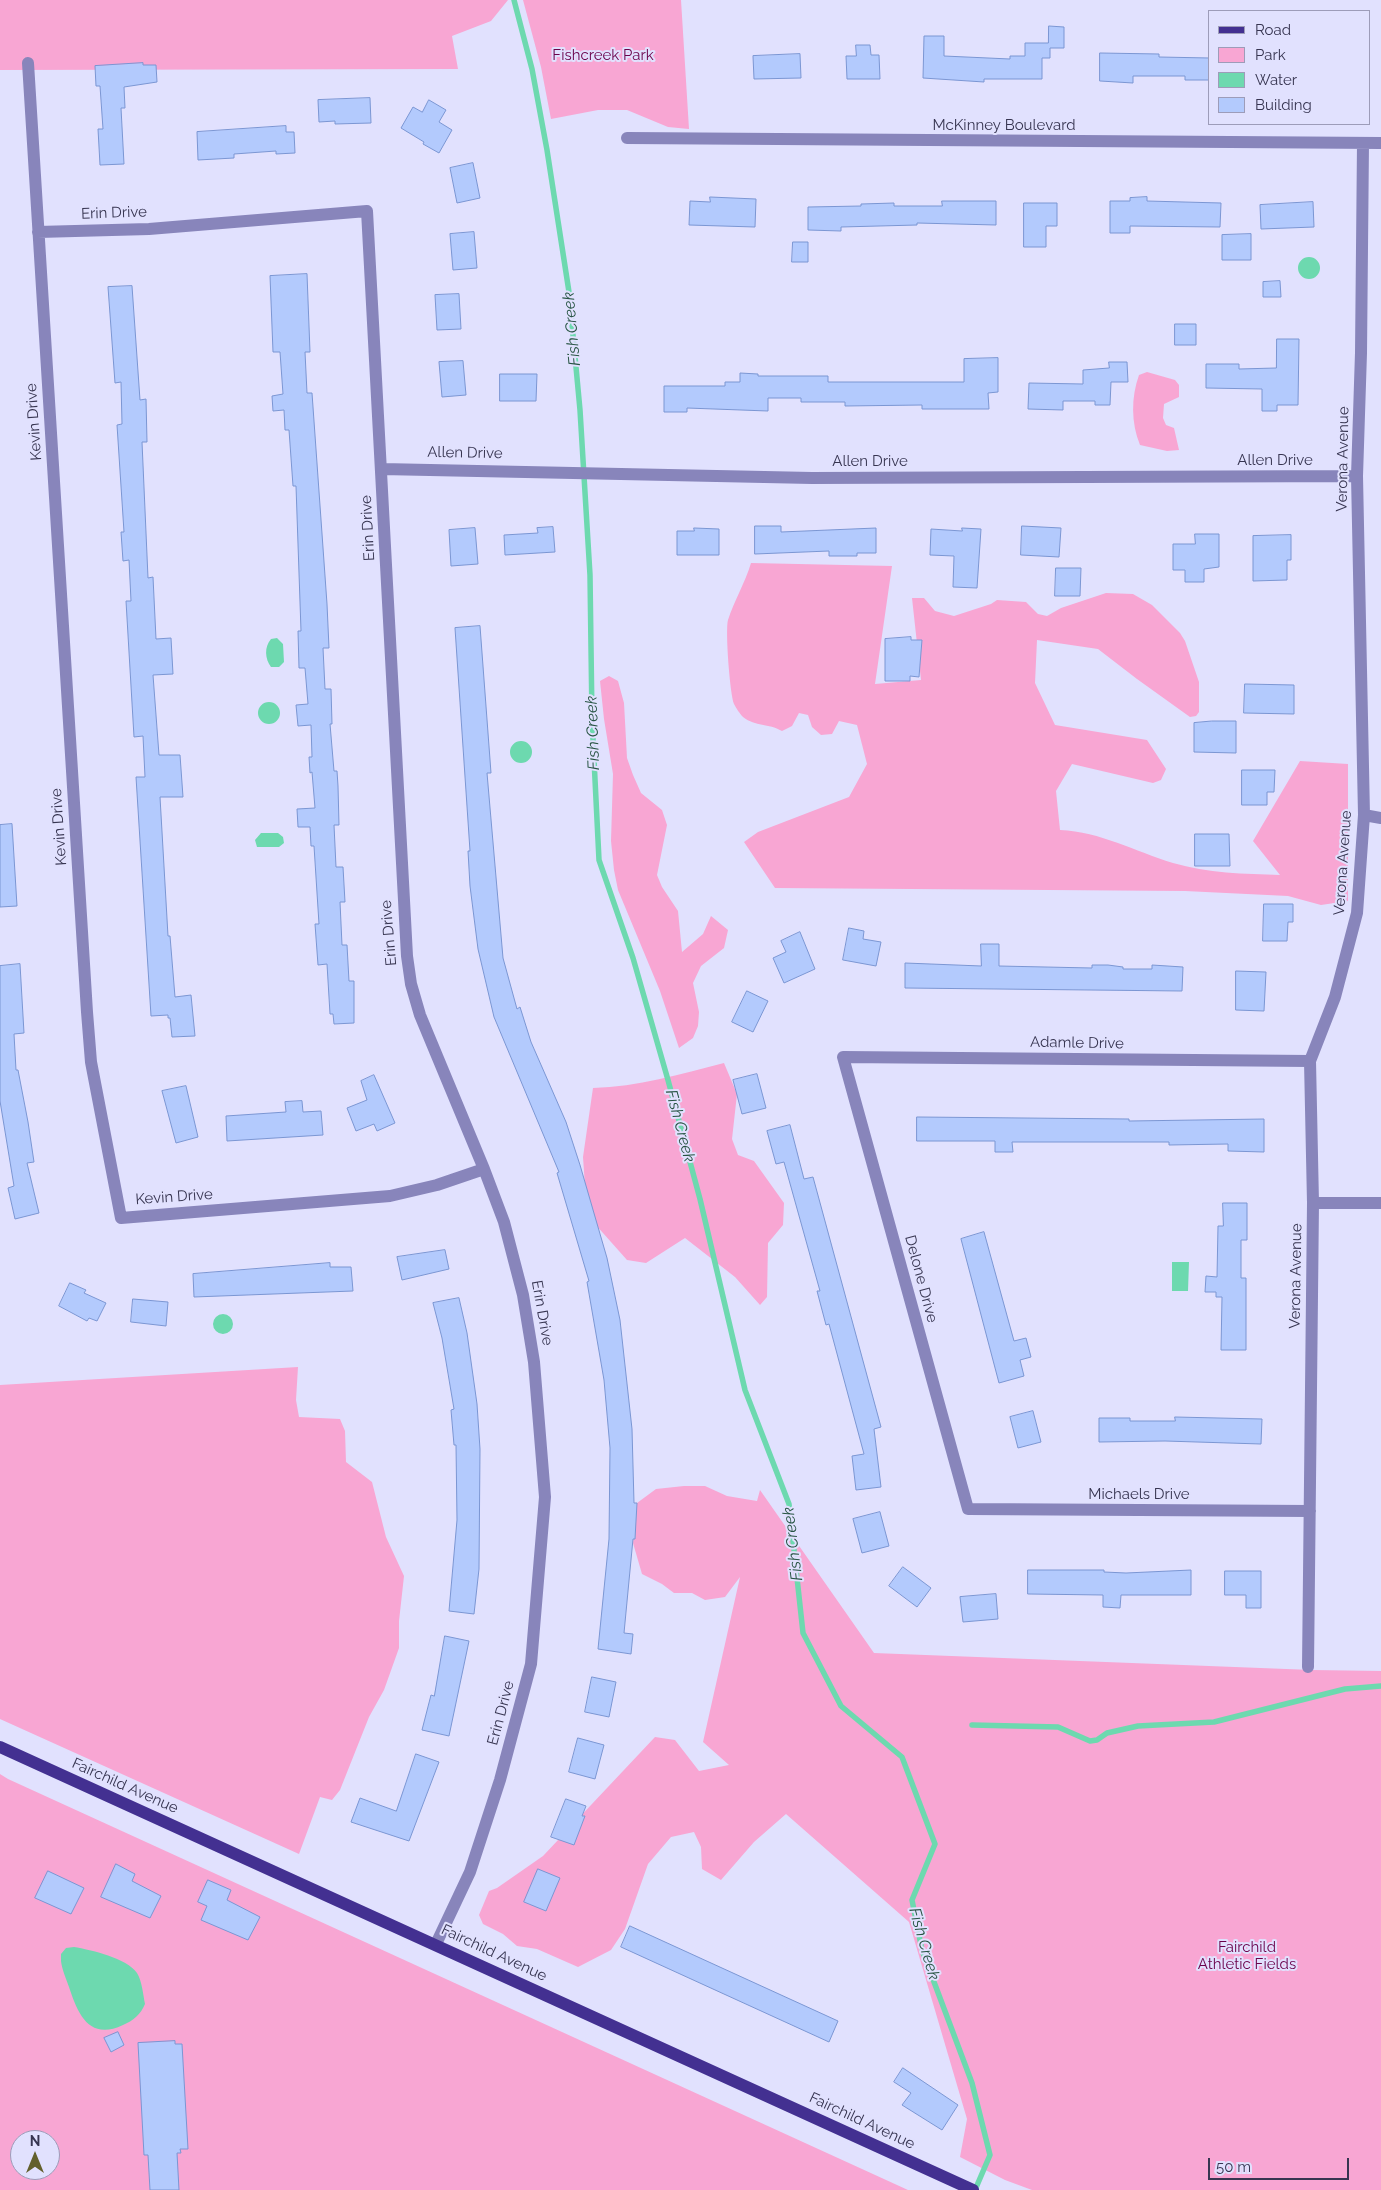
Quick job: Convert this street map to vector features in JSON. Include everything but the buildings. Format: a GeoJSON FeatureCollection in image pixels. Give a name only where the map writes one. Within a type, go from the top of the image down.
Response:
{"type":"FeatureCollection","features":[{"type":"Feature","properties":{"kind":"main road","name":"Fairchild Avenue"},"geometry":{"type":"LineString","coordinates":[[0,1746],[974,2190]]}},
{"type":"Feature","properties":{"kind":"street","name":"Kevin Drive"},"geometry":{"type":"LineString","coordinates":[[28,63],[90,1054],[107,1155],[121,1218],[390,1196],[437,1185],[484,1169]]}},
{"type":"Feature","properties":{"kind":"street","name":"McKinney Boulevard"},"geometry":{"type":"LineString","coordinates":[[627,138],[690,140],[1381,143]]}},
{"type":"Feature","properties":{"kind":"street","name":"Verona Avenue"},"geometry":{"type":"LineString","coordinates":[[1308,1668],[1313,1202],[1310,1061],[1336,997],[1357,913],[1364,815],[1357,476],[1361,353],[1363,143]]}},
{"type":"Feature","properties":{"kind":"street","name":"Erin Drive"},"geometry":{"type":"LineString","coordinates":[[38,232],[149,229],[367,211],[382,469],[403,910],[409,975],[427,1034],[484,1169],[504,1222],[524,1295],[533,1354],[545,1498],[531,1664],[500,1780],[470,1872],[436,1944]]}},
{"type":"Feature","properties":{"kind":"street","name":"Allen Drive"},"geometry":{"type":"LineString","coordinates":[[382,469],[559,471],[812,478],[1357,476]]}},
{"type":"Feature","properties":{"kind":"street"},"geometry":{"type":"LineString","coordinates":[[1364,815],[1381,818]]}},
{"type":"Feature","properties":{"kind":"street","name":"Adamle Drive"},"geometry":{"type":"LineString","coordinates":[[843,1057],[1310,1061]]}},
{"type":"Feature","properties":{"kind":"street","name":"Delone Drive"},"geometry":{"type":"LineString","coordinates":[[843,1057],[968,1509]]}},
{"type":"Feature","properties":{"kind":"street"},"geometry":{"type":"LineString","coordinates":[[1313,1202],[1381,1203]]}},
{"type":"Feature","properties":{"kind":"street","name":"Michaels Drive"},"geometry":{"type":"LineString","coordinates":[[968,1509],[1310,1511]]}},
{"type":"Feature","properties":{"kind":"green space"},"geometry":{"type":"Polygon","coordinates":[[[0,0],[508,0],[491,21],[452,36],[458,69],[0,70],[0,0]]]}},
{"type":"Feature","properties":{"kind":"green space","name":"Fishcreek Park"},"geometry":{"type":"Polygon","coordinates":[[[523,0],[681,0],[689,129],[668,127],[627,110],[598,110],[551,119],[541,67],[523,0]]]}},
{"type":"Feature","properties":{"kind":"green space"},"geometry":{"type":"Polygon","coordinates":[[[1147,372],[1175,380],[1179,385],[1179,397],[1164,404],[1163,418],[1166,425],[1174,428],[1179,450],[1167,451],[1140,445],[1135,428],[1133,401],[1139,375],[1147,372]]]}},
{"type":"Feature","properties":{"kind":"green space"},"geometry":{"type":"Polygon","coordinates":[[[751,563],[892,566],[875,684],[921,680],[912,598],[924,598],[935,611],[954,616],[991,604],[997,600],[1026,602],[1038,614],[1047,616],[1061,608],[1106,593],[1133,594],[1152,605],[1180,633],[1185,641],[1199,682],[1199,712],[1196,716],[1190,717],[1098,649],[1037,640],[1035,683],[1055,725],[1147,740],[1166,769],[1161,780],[1153,783],[1072,764],[1056,791],[1060,830],[1089,834],[1173,863],[1199,869],[1280,875],[1253,841],[1300,761],[1348,764],[1348,901],[1321,905],[1288,896],[1185,891],[775,888],[744,842],[758,832],[849,797],[867,764],[857,725],[839,721],[832,734],[821,735],[812,727],[808,715],[799,713],[792,726],[782,731],[748,720],[742,716],[735,706],[732,698],[727,626],[730,613],[751,563]]]}},
{"type":"Feature","properties":{"kind":"green space"},"geometry":{"type":"Polygon","coordinates":[[[609,676],[618,681],[624,703],[627,758],[633,775],[641,793],[662,810],[667,825],[657,875],[662,887],[678,911],[682,952],[703,934],[711,916],[728,930],[724,948],[701,966],[693,983],[699,1012],[698,1026],[693,1038],[679,1048],[660,991],[618,890],[614,870],[611,841],[613,774],[600,681],[609,676]]]}},
{"type":"Feature","properties":{"kind":"green space"},"geometry":{"type":"Polygon","coordinates":[[[724,1063],[737,1094],[732,1139],[738,1155],[754,1161],[784,1203],[783,1225],[768,1243],[767,1297],[760,1305],[735,1277],[685,1238],[646,1263],[627,1260],[587,1215],[583,1157],[593,1088],[643,1083],[724,1063]]]}},
{"type":"Feature","properties":{"kind":"green space"},"geometry":{"type":"Polygon","coordinates":[[[298,1367],[296,1400],[299,1417],[340,1419],[345,1431],[346,1462],[372,1482],[386,1537],[404,1576],[399,1621],[399,1648],[384,1690],[369,1717],[340,1790],[332,1800],[320,1797],[299,1854],[0,1719],[0,1385],[298,1367]]]}},
{"type":"Feature","properties":{"kind":"green space","name":"Fairchild Athletic Fields"},"geometry":{"type":"Polygon","coordinates":[[[705,1486],[727,1496],[757,1501],[760,1490],[874,1653],[1381,1671],[1381,2190],[1032,2190],[1005,2180],[960,2157],[967,2119],[909,1922],[786,1814],[754,1842],[721,1880],[702,1869],[701,1847],[694,1832],[671,1837],[648,1864],[625,1929],[611,1950],[578,1967],[537,1949],[517,1946],[503,1934],[483,1924],[479,1915],[489,1891],[497,1888],[543,1856],[655,1737],[675,1740],[699,1771],[729,1765],[703,1742],[740,1577],[725,1597],[705,1600],[692,1593],[674,1593],[662,1584],[642,1574],[633,1543],[637,1503],[656,1489],[705,1486]]]}},
{"type":"Feature","properties":{"kind":"green space"},"geometry":{"type":"Polygon","coordinates":[[[0,1774],[8,1779],[908,2190],[0,2190],[0,1774]]]}},
{"type":"Feature","properties":{"kind":"water"},"geometry":{"type":"Polygon","coordinates":[[[1309,257],[1317,260],[1320,268],[1317,276],[1309,279],[1301,276],[1298,268],[1301,260],[1309,257]]]}},
{"type":"Feature","properties":{"kind":"water"},"geometry":{"type":"Polygon","coordinates":[[[277,638],[283,644],[284,662],[279,667],[271,667],[266,649],[271,639],[277,638]]]}},
{"type":"Feature","properties":{"kind":"water"},"geometry":{"type":"Polygon","coordinates":[[[269,702],[277,705],[280,713],[277,721],[269,724],[261,721],[258,713],[261,705],[269,702]]]}},
{"type":"Feature","properties":{"kind":"water"},"geometry":{"type":"Polygon","coordinates":[[[521,741],[529,744],[532,752],[529,760],[521,763],[513,760],[510,752],[513,744],[521,741]]]}},
{"type":"Feature","properties":{"kind":"water"},"geometry":{"type":"Polygon","coordinates":[[[261,833],[278,833],[283,837],[284,843],[279,847],[257,847],[255,840],[261,833]]]}},
{"type":"Feature","properties":{"kind":"water"},"geometry":{"type":"Polygon","coordinates":[[[1172,1262],[1189,1262],[1188,1291],[1172,1291],[1172,1262]]]}},
{"type":"Feature","properties":{"kind":"water"},"geometry":{"type":"Polygon","coordinates":[[[219,1314],[227,1314],[233,1320],[233,1328],[227,1334],[219,1334],[213,1328],[213,1320],[219,1314]]]}},
{"type":"Feature","properties":{"kind":"water"},"geometry":{"type":"Polygon","coordinates":[[[74,1947],[117,1959],[137,1973],[145,2004],[136,2017],[127,2023],[111,2029],[101,2030],[87,2022],[76,2007],[62,1964],[61,1954],[66,1948],[74,1947]]]}},
{"type":"Feature","properties":{"kind":"waterway","name":"Fish Creek"},"geometry":{"type":"LineString","coordinates":[[514,0],[532,69],[547,150],[569,292],[580,410],[590,575],[592,719],[599,860],[633,958],[668,1080],[700,1199],[745,1390],[789,1504],[803,1633],[841,1706],[902,1757],[935,1844],[912,1900],[922,1950],[972,2083],[990,2155],[975,2190]]}},
{"type":"Feature","properties":{"kind":"waterway"},"geometry":{"type":"LineString","coordinates":[[972,1725],[1058,1727],[1090,1741],[1097,1740],[1107,1733],[1138,1726],[1214,1722],[1345,1689],[1381,1686]]}}]}
